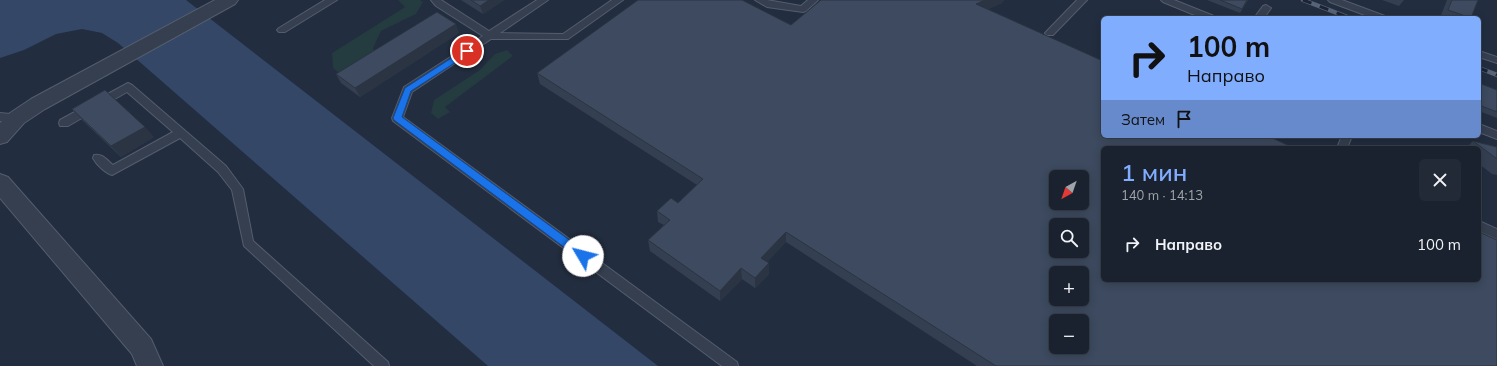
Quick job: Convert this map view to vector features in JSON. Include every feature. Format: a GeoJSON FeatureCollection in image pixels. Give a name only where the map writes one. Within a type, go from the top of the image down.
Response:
{"type":"FeatureCollection","features":[{"type":"Feature","properties":{"kind":"street"},"geometry":{"type":"LineString","coordinates":[[0,136],[8,117],[38,104],[223,3]]}},
{"type":"Feature","properties":{"kind":"street"},"geometry":{"type":"LineString","coordinates":[[0,183],[142,347],[150,366]]}},
{"type":"Feature","properties":{"kind":"lane"},"geometry":{"type":"LineString","coordinates":[[282,30],[332,0]]}},
{"type":"Feature","properties":{"kind":"lane"},"geometry":{"type":"LineString","coordinates":[[436,0],[439,4],[490,36],[566,37],[618,0]]}},
{"type":"Feature","properties":{"kind":"lane"},"geometry":{"type":"LineString","coordinates":[[543,0],[408,90],[397,118],[732,366]]}},
{"type":"Feature","properties":{"kind":"lane"},"geometry":{"type":"LineString","coordinates":[[760,0],[767,4],[803,9],[813,0]]}},
{"type":"Feature","properties":{"kind":"lane"},"geometry":{"type":"LineString","coordinates":[[1050,34],[1082,0]]}},
{"type":"Feature","properties":{"kind":"lane"},"geometry":{"type":"LineString","coordinates":[[1166,0],[1206,16]]}},
{"type":"Feature","properties":{"kind":"lane"},"geometry":{"type":"LineString","coordinates":[[1333,0],[1377,16]]}},
{"type":"Feature","properties":{"kind":"lane"},"geometry":{"type":"LineString","coordinates":[[1354,0],[1359,9]]}},
{"type":"Feature","properties":{"kind":"lane"},"geometry":{"type":"LineString","coordinates":[[1260,16],[1266,8]]}},
{"type":"Feature","properties":{"kind":"lane"},"geometry":{"type":"LineString","coordinates":[[1481,55],[1497,60]]}},
{"type":"Feature","properties":{"kind":"lane"},"geometry":{"type":"LineString","coordinates":[[64,123],[128,87],[222,169],[237,189],[248,243],[383,366]]}},
{"type":"Feature","properties":{"kind":"lane"},"geometry":{"type":"LineString","coordinates":[[1481,129],[1497,135]]}},
{"type":"Feature","properties":{"kind":"lane"},"geometry":{"type":"LineString","coordinates":[[98,158],[112,171],[180,133]]}},
{"type":"Feature","properties":{"kind":"lane"},"geometry":{"type":"LineString","coordinates":[[1481,227],[1497,234]]}},
{"type":"Feature","properties":{"kind":"green space"},"geometry":{"type":"Polygon","coordinates":[[[398,0],[420,0],[423,2],[416,14],[381,31],[373,48],[377,57],[345,78],[333,68],[332,53],[405,7],[398,0]]]}},
{"type":"Feature","properties":{"kind":"green space"},"geometry":{"type":"Polygon","coordinates":[[[507,50],[513,56],[445,107],[450,112],[438,119],[431,113],[434,100],[480,70],[495,54],[507,50]]]}},
{"type":"Feature","properties":{"kind":"water"},"geometry":{"type":"Polygon","coordinates":[[[0,0],[186,0],[658,366],[488,366],[118,43],[102,33],[82,29],[56,34],[24,50],[0,58],[0,0]]]}},
{"type":"Feature","properties":{"kind":"building"},"geometry":{"type":"Polygon","coordinates":[[[471,0],[489,0],[480,6],[471,0]]]}},
{"type":"Feature","properties":{"kind":"building"},"geometry":{"type":"Polygon","coordinates":[[[638,0],[742,0],[791,25],[821,0],[985,0],[976,4],[1101,60],[1101,138],[1272,138],[1290,146],[1101,146],[1101,282],[1481,282],[1481,233],[1497,240],[1497,366],[996,366],[786,232],[761,258],[769,263],[755,278],[741,268],[720,291],[648,240],[670,220],[657,211],[671,198],[678,203],[703,179],[537,73],[638,0]]]}},
{"type":"Feature","properties":{"kind":"building"},"geometry":{"type":"Polygon","coordinates":[[[1220,0],[1247,0],[1242,9],[1220,0]]]}},
{"type":"Feature","properties":{"kind":"building"},"geometry":{"type":"Polygon","coordinates":[[[1452,0],[1478,0],[1472,16],[1465,16],[1448,10],[1452,0]]]}},
{"type":"Feature","properties":{"kind":"building"},"geometry":{"type":"Polygon","coordinates":[[[437,12],[456,24],[355,88],[336,74],[437,12]]]}},
{"type":"Feature","properties":{"kind":"building"},"geometry":{"type":"Polygon","coordinates":[[[1481,84],[1497,90],[1497,112],[1481,106],[1481,84]]]}},
{"type":"Feature","properties":{"kind":"building"},"geometry":{"type":"Polygon","coordinates":[[[105,90],[145,127],[111,146],[72,109],[105,90]]]}},
{"type":"Feature","properties":{"kind":"building"},"geometry":{"type":"Polygon","coordinates":[[[1473,141],[1497,147],[1497,159],[1481,146],[1473,141]]]}},
{"type":"Feature","properties":{"kind":"railway"},"geometry":{"type":"LineString","coordinates":[[1303,0],[1345,16]]}},
{"type":"Feature","properties":{"kind":"railway"},"geometry":{"type":"LineString","coordinates":[[1481,69],[1497,75]]}},
{"type":"Feature","properties":{"kind":"route"},"geometry":{"type":"LineString","coordinates":[[467,51],[408,90],[397,118],[583,256]]}}]}
